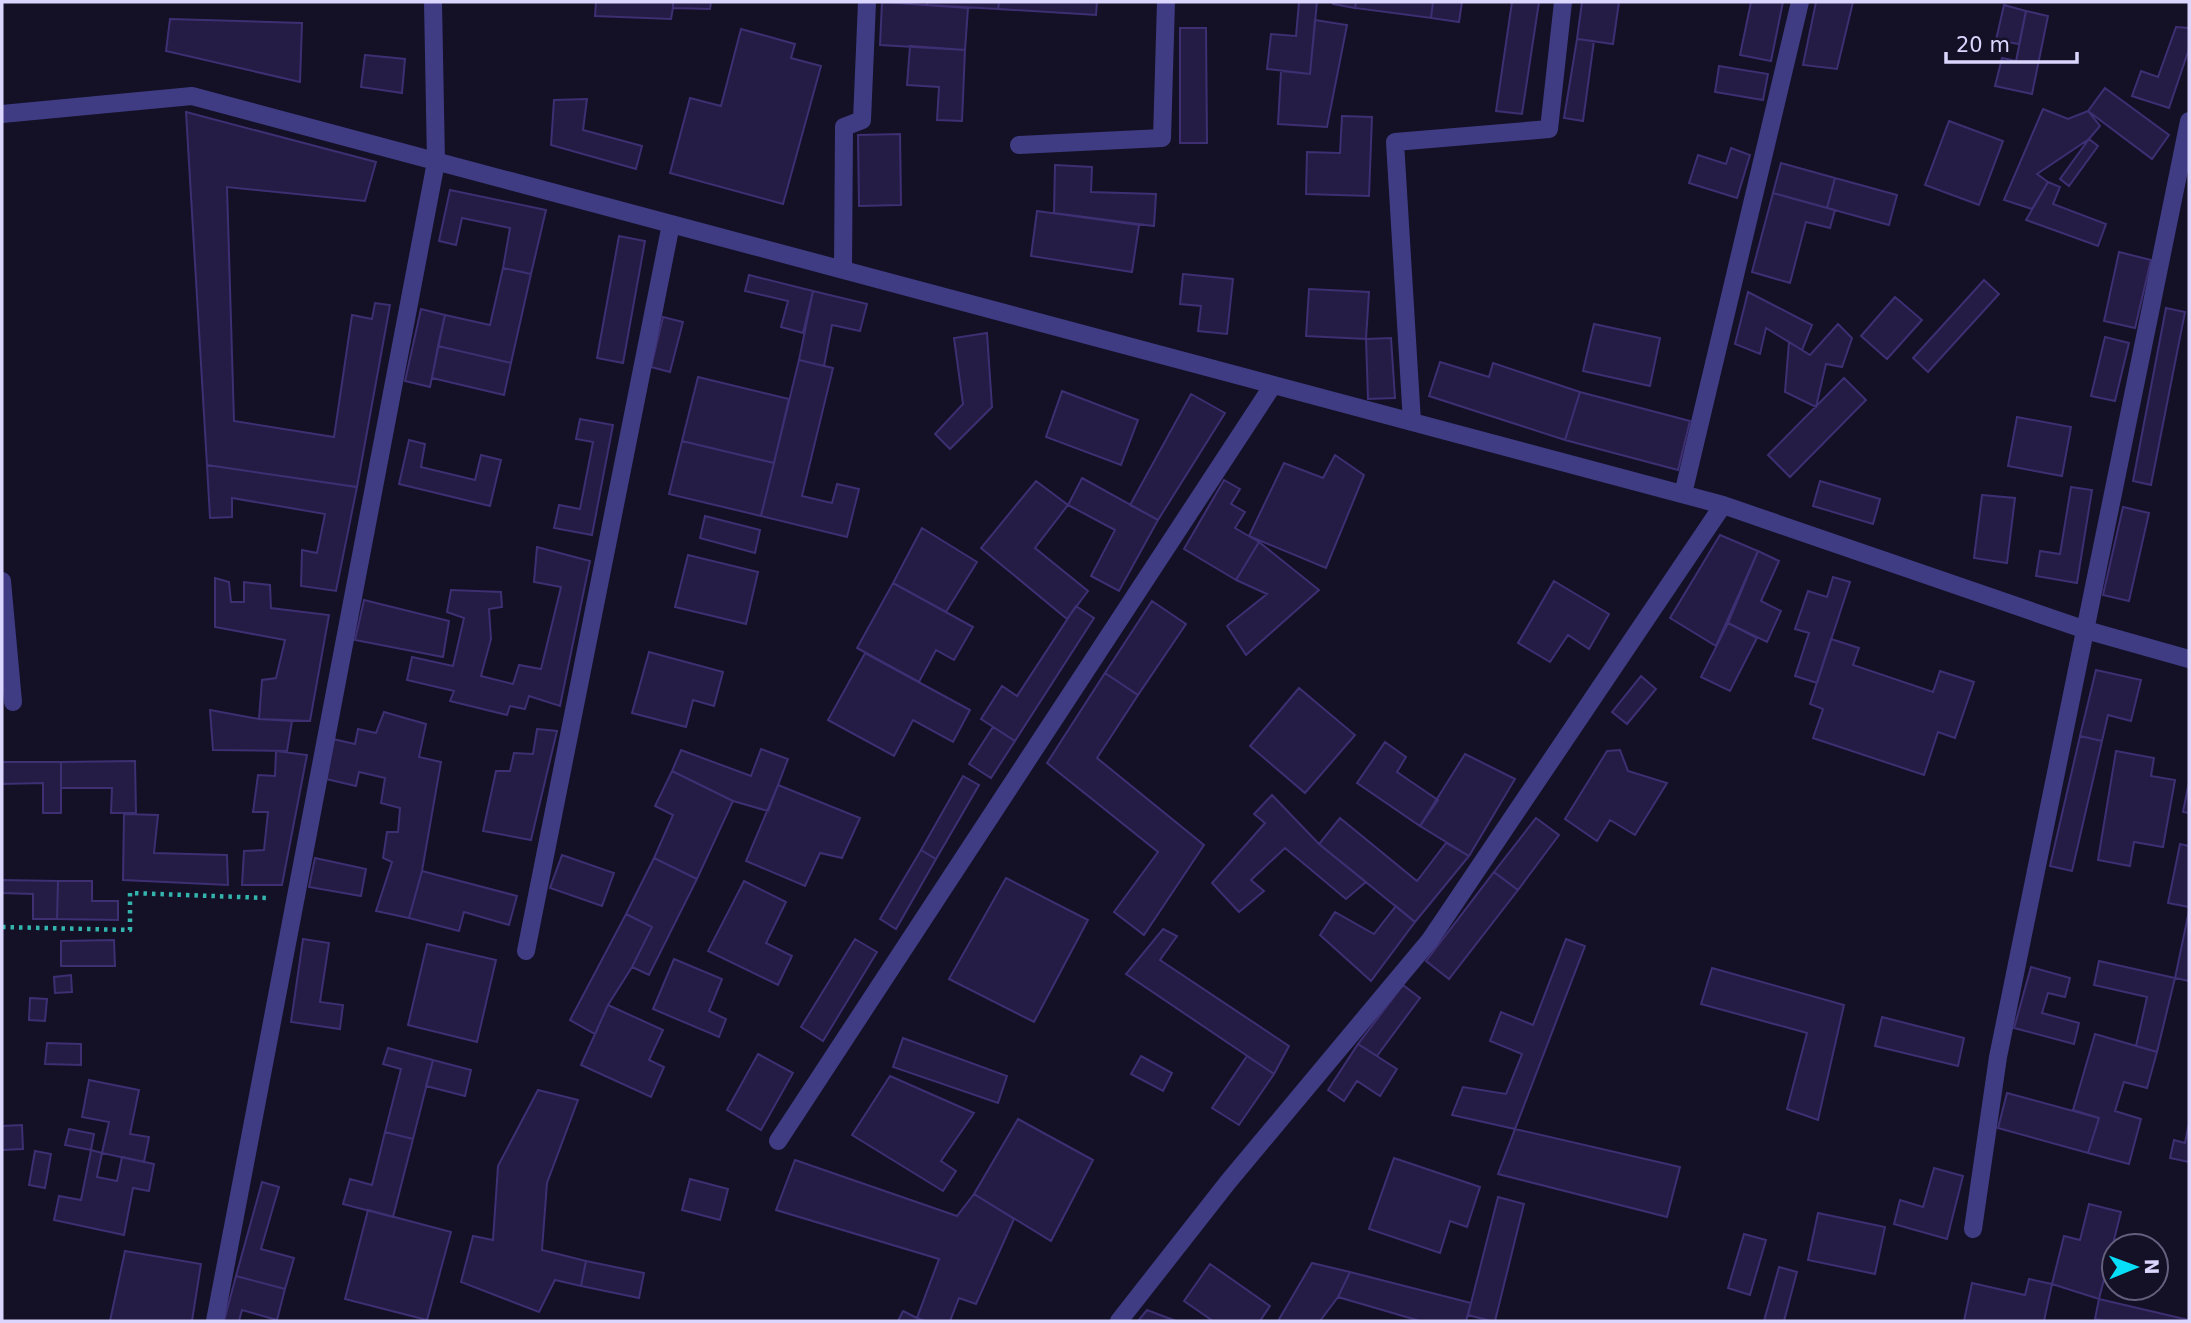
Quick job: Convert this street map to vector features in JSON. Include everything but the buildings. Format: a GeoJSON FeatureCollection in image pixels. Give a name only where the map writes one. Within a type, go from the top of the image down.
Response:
{"type":"FeatureCollection","features":[{"type":"Feature","properties":{"kind":"street"},"geometry":{"type":"LineString","coordinates":[[215,1321],[436,162],[433,2]]}},
{"type":"Feature","properties":{"kind":"street"},"geometry":{"type":"LineString","coordinates":[[843,270],[844,127],[862,120],[867,2]]}},
{"type":"Feature","properties":{"kind":"street"},"geometry":{"type":"LineString","coordinates":[[1019,145],[1162,138],[1166,2]]}},
{"type":"Feature","properties":{"kind":"street"},"geometry":{"type":"LineString","coordinates":[[1412,422],[1395,142],[1549,129],[1563,2]]}},
{"type":"Feature","properties":{"kind":"street"},"geometry":{"type":"LineString","coordinates":[[1683,495],[1800,2]]}},
{"type":"Feature","properties":{"kind":"street"},"geometry":{"type":"LineString","coordinates":[[2,114],[192,96],[1723,505],[2086,630],[2189,659]]}},
{"type":"Feature","properties":{"kind":"street"},"geometry":{"type":"LineString","coordinates":[[1973,1229],[1998,1057],[2189,121]]}},
{"type":"Feature","properties":{"kind":"street"},"geometry":{"type":"LineString","coordinates":[[526,951],[671,224]]}},
{"type":"Feature","properties":{"kind":"street"},"geometry":{"type":"LineString","coordinates":[[778,1141],[1273,385]]}},
{"type":"Feature","properties":{"kind":"street"},"geometry":{"type":"LineString","coordinates":[[1119,1321],[1228,1182],[1430,940],[1723,505]]}},
{"type":"Feature","properties":{"kind":"street"},"geometry":{"type":"LineString","coordinates":[[2,581],[13,702]]}},
{"type":"Feature","properties":{"kind":"path"},"geometry":{"type":"LineString","coordinates":[[2,927],[130,930],[130,893],[296,899]]}}]}
